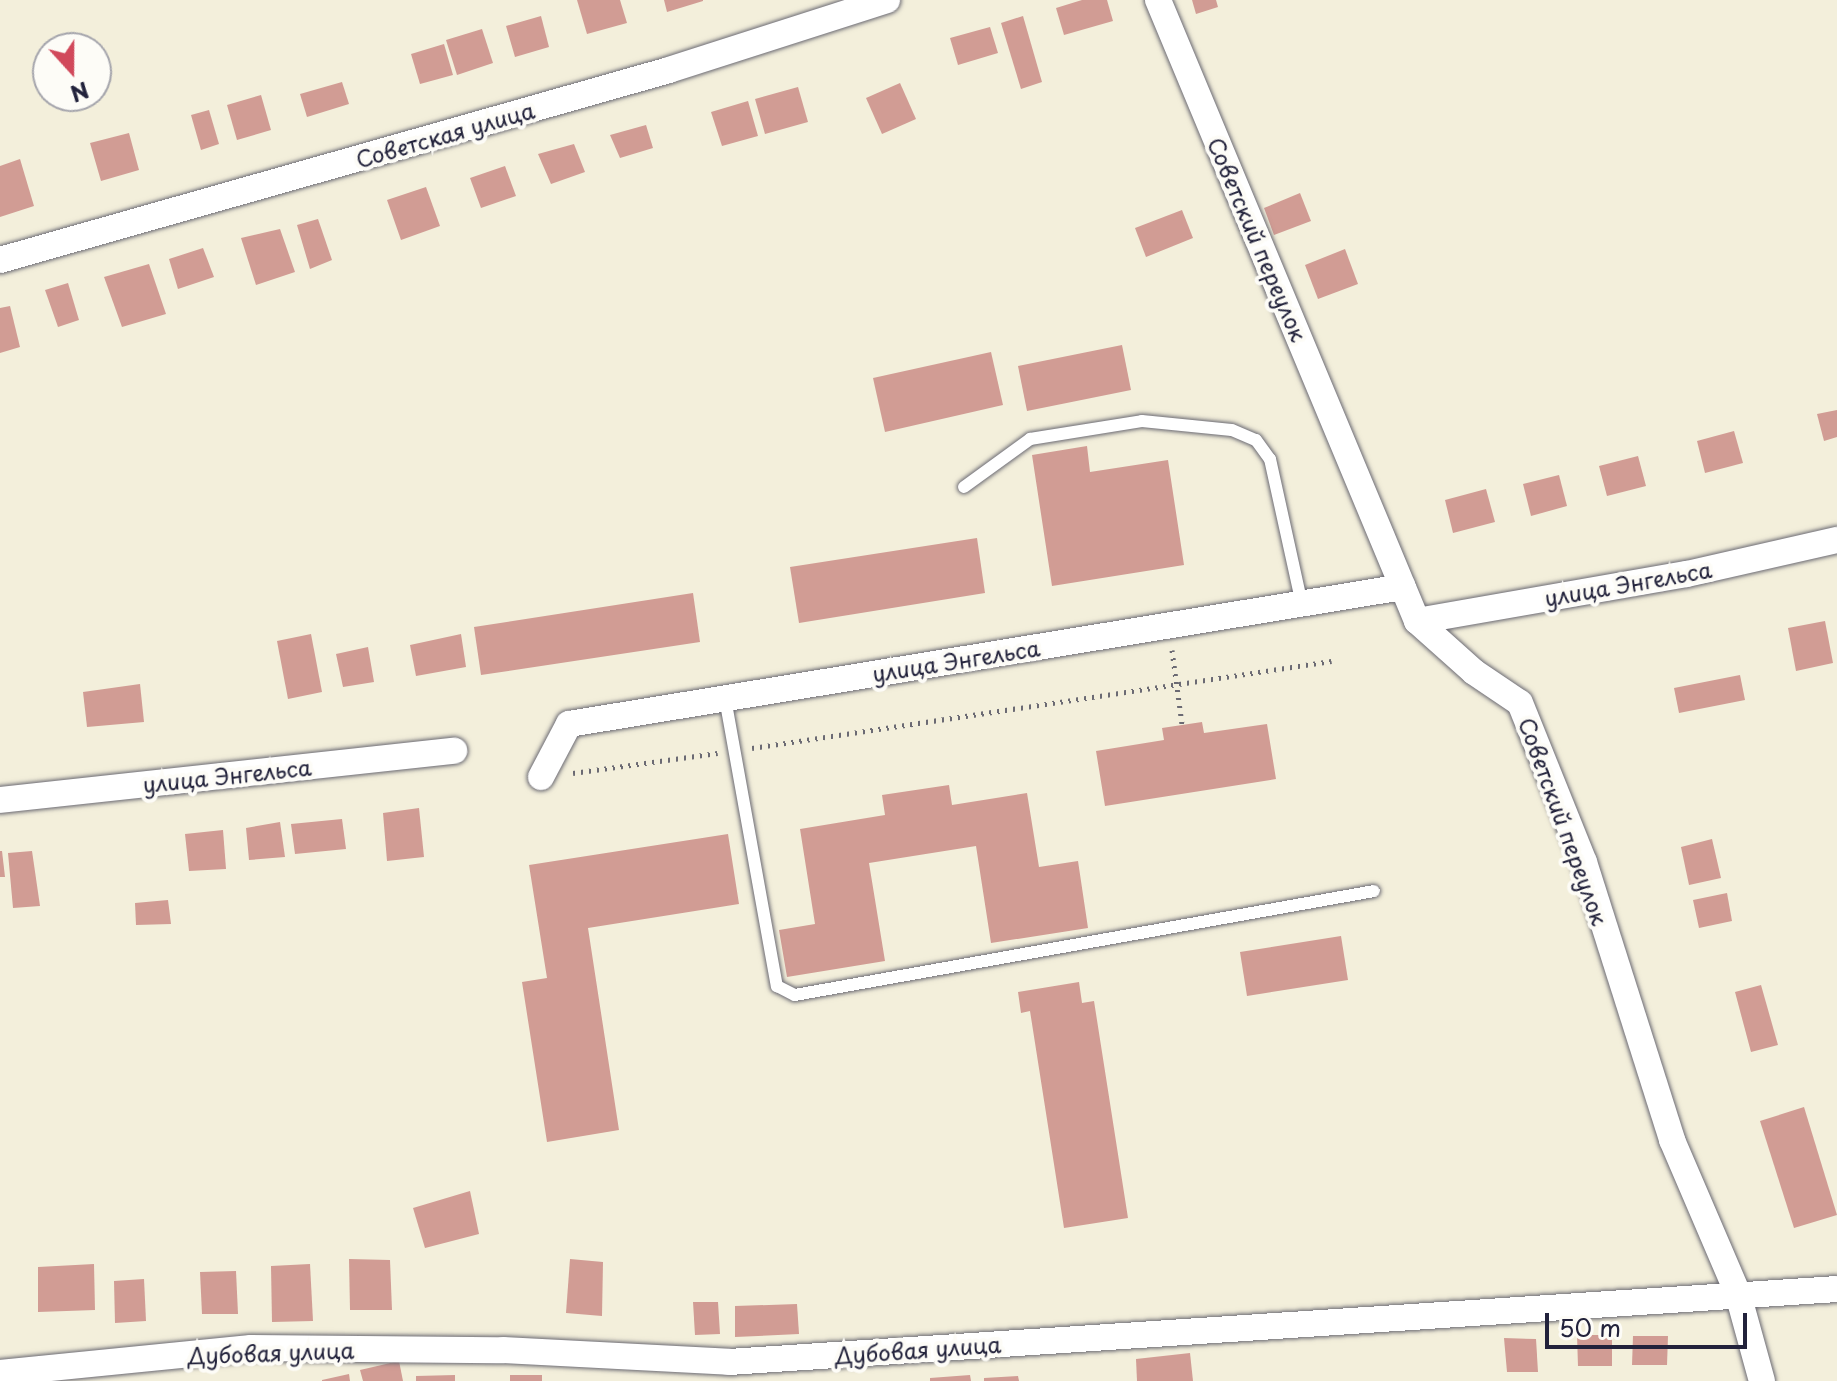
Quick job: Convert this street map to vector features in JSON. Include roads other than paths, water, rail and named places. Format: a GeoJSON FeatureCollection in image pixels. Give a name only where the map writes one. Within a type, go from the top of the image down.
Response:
{"type":"FeatureCollection","features":[{"type":"Feature","properties":{"kind":"street","name":"Советская улица"},"geometry":{"type":"LineString","coordinates":[[0,260],[669,70],[887,0]]}},
{"type":"Feature","properties":{"kind":"street","name":"Советский переулок"},"geometry":{"type":"LineString","coordinates":[[1158,0],[1417,621],[1474,672],[1520,703],[1584,862],[1672,1140],[1738,1294],[1762,1381]]}},
{"type":"Feature","properties":{"kind":"street","name":"улица Энгельса"},"geometry":{"type":"LineString","coordinates":[[1417,621],[1687,574],[1837,540]]}},
{"type":"Feature","properties":{"kind":"street","name":"улица Энгельса"},"geometry":{"type":"LineString","coordinates":[[541,777],[569,724],[1403,587]]}},
{"type":"Feature","properties":{"kind":"street","name":"улица Энгельса"},"geometry":{"type":"LineString","coordinates":[[0,800],[454,751]]}},
{"type":"Feature","properties":{"kind":"street","name":"Дубовая улица"},"geometry":{"type":"LineString","coordinates":[[0,1373],[251,1348],[503,1350],[729,1362],[1837,1289]]}},
{"type":"Feature","properties":{"kind":"lane"},"geometry":{"type":"LineString","coordinates":[[964,487],[1030,439],[1142,421],[1232,430],[1256,440],[1270,459],[1302,604]]}},
{"type":"Feature","properties":{"kind":"lane"},"geometry":{"type":"LineString","coordinates":[[725,698],[777,986],[795,995],[1374,891]]}}]}
